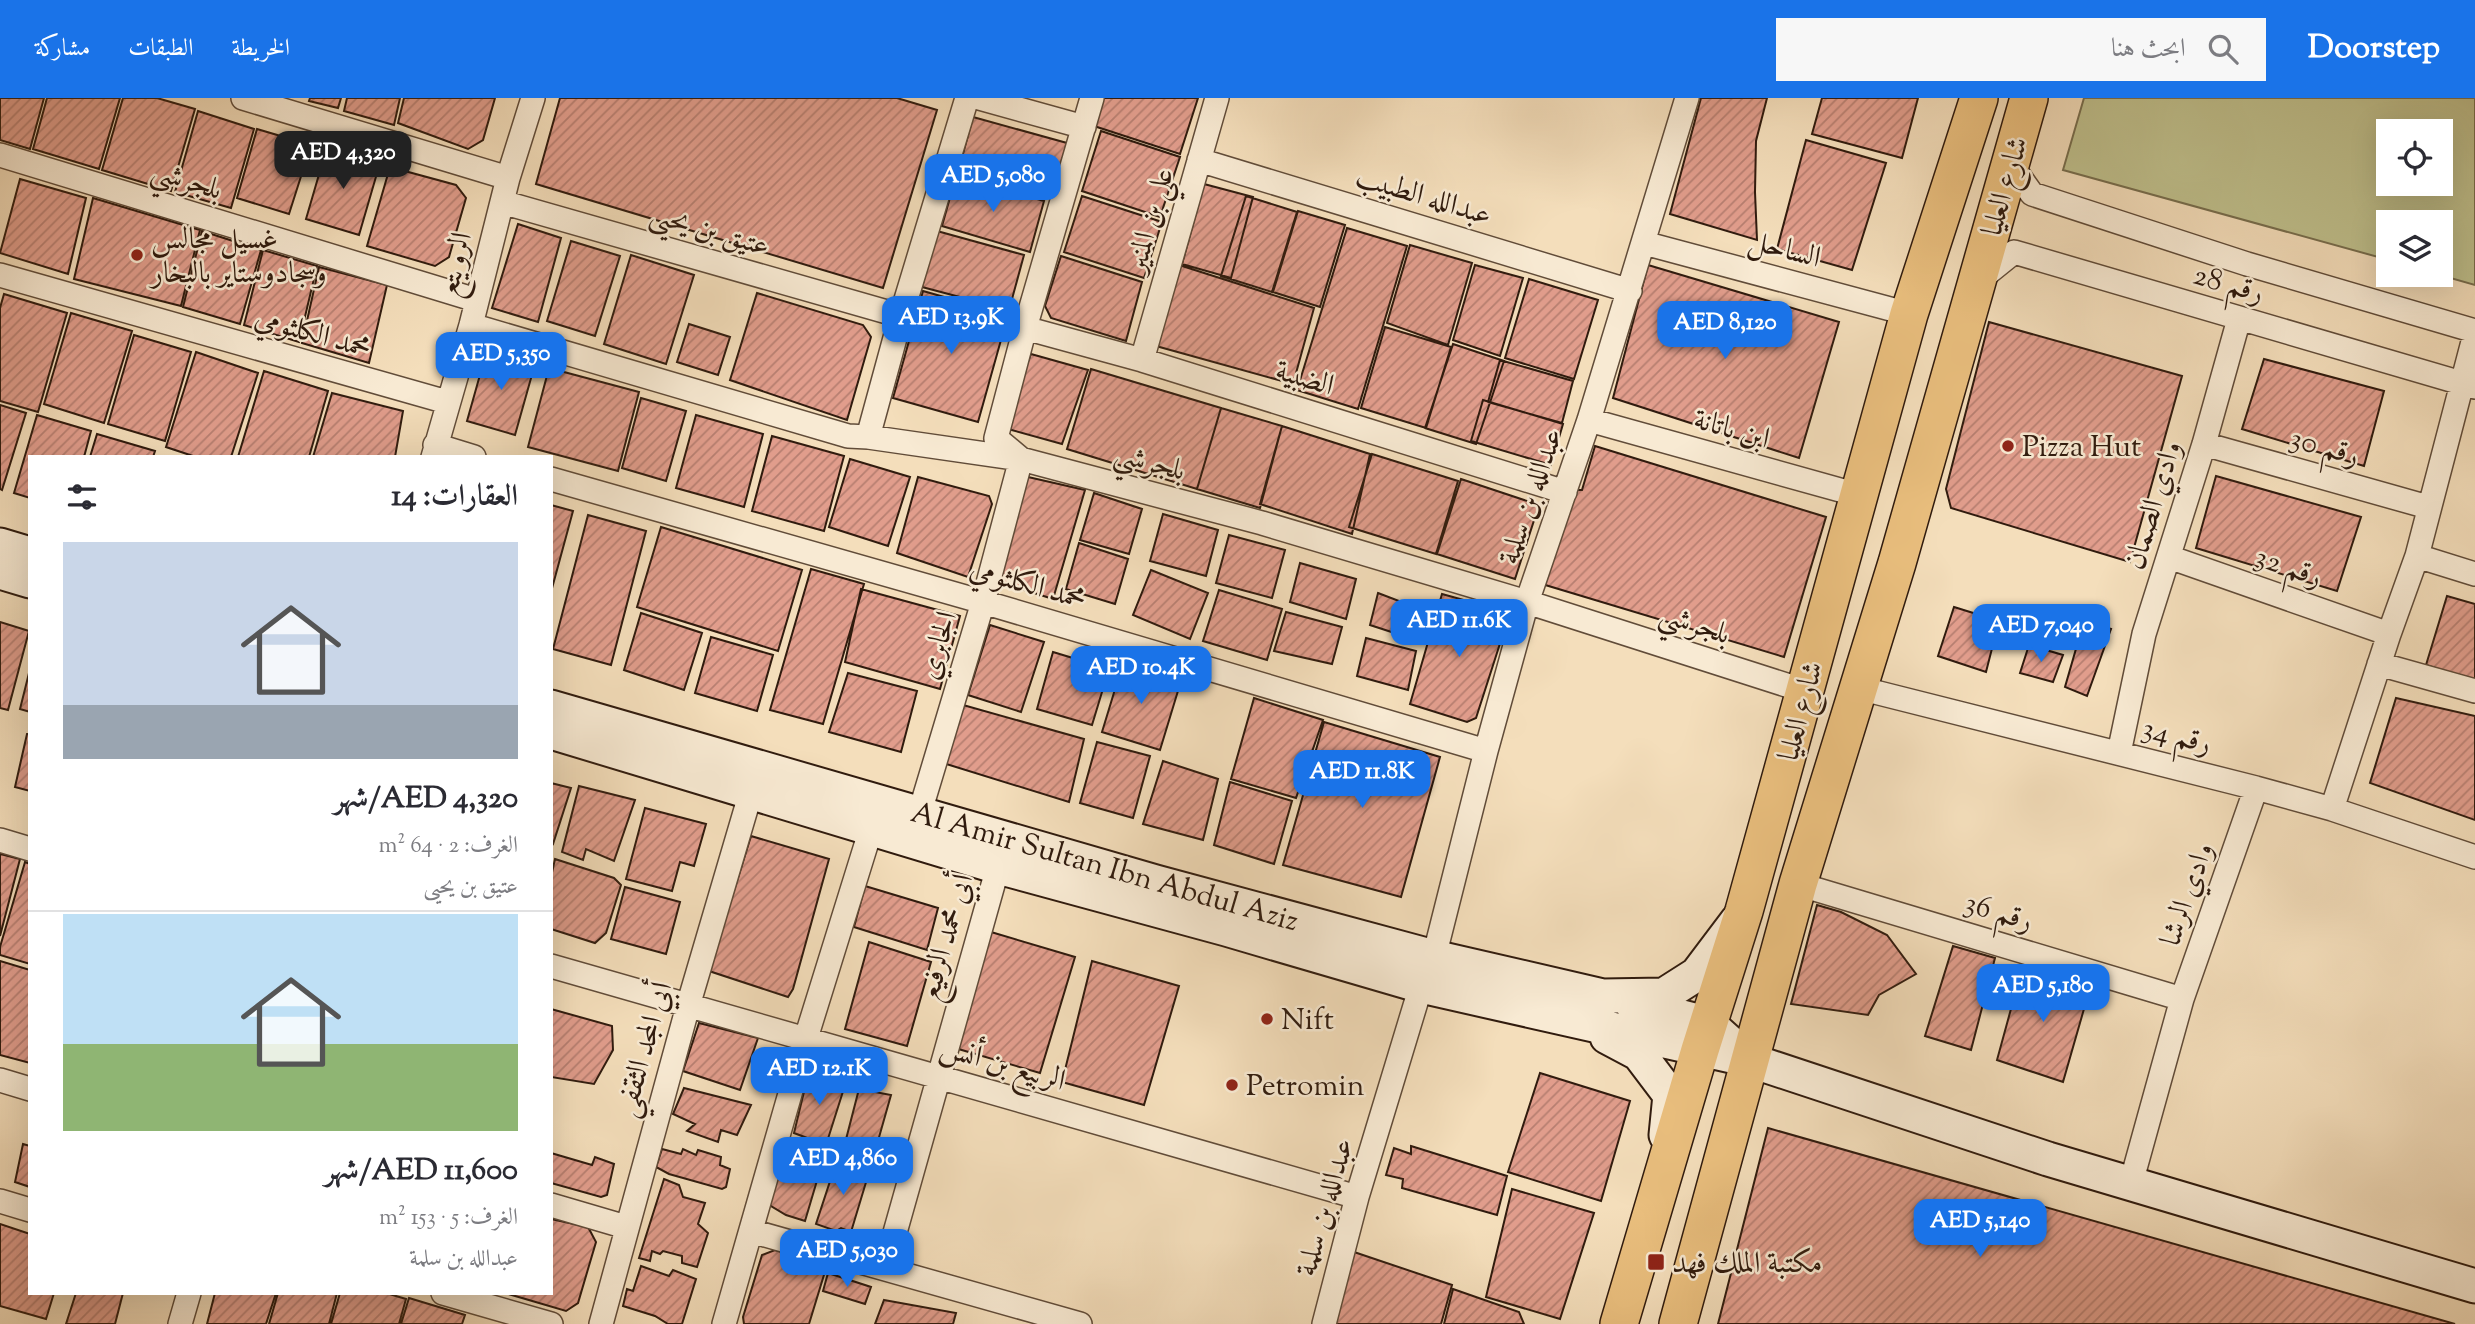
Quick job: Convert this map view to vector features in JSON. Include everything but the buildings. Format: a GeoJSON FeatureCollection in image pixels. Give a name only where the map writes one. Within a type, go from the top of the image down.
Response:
{"type":"FeatureCollection","features":[{"type":"Feature","properties":{"kind":"main road","name":"شارع العليا"},"geometry":{"type":"LineString","coordinates":[[1619,1324],[1744,911],[1909,314],[1979,98]]}},
{"type":"Feature","properties":{"kind":"main road","name":"شارع العليا"},"geometry":{"type":"LineString","coordinates":[[1678,1324],[1798,884],[1897,564],[2029,98]]}},
{"type":"Feature","properties":{"kind":"street"},"geometry":{"type":"LineString","coordinates":[[243,98],[509,177]]}},
{"type":"Feature","properties":{"kind":"street","name":"الرويتع"},"geometry":{"type":"LineString","coordinates":[[432,453],[471,325],[502,202],[533,98]]}},
{"type":"Feature","properties":{"kind":"street"},"geometry":{"type":"LineString","coordinates":[[869,437],[901,316],[967,98]]}},
{"type":"Feature","properties":{"kind":"street"},"geometry":{"type":"LineString","coordinates":[[979,98],[1084,127]]}},
{"type":"Feature","properties":{"kind":"street"},"geometry":{"type":"LineString","coordinates":[[1021,459],[996,438],[1025,328],[1093,98]]}},
{"type":"Feature","properties":{"kind":"street","name":"علي بن المنير"},"geometry":{"type":"LineString","coordinates":[[1142,359],[1217,98]]}},
{"type":"Feature","properties":{"kind":"street","name":"عبدالله بن سلمة"},"geometry":{"type":"LineString","coordinates":[[1324,1324],[1357,1197],[1428,972],[1527,601],[1589,421],[1687,98]]}},
{"type":"Feature","properties":{"kind":"street","name":"بلجرشي"},"geometry":{"type":"LineString","coordinates":[[0,155],[476,300]]}},
{"type":"Feature","properties":{"kind":"street","name":"عبدالله الطبيب"},"geometry":{"type":"LineString","coordinates":[[1199,160],[1630,291]]}},
{"type":"Feature","properties":{"kind":"street","name":"رقم 28"},"geometry":{"type":"LineString","coordinates":[[2010,163],[2032,194],[2247,264],[2475,333]]}},
{"type":"Feature","properties":{"kind":"street","name":"عتيق بن يحيى"},"geometry":{"type":"LineString","coordinates":[[502,202],[901,316]]}},
{"type":"Feature","properties":{"kind":"street","name":"الساحل"},"geometry":{"type":"LineString","coordinates":[[1644,243],[1909,314]]}},
{"type":"Feature","properties":{"kind":"street","name":"رقم 28"},"geometry":{"type":"LineString","coordinates":[[1975,283],[2014,252],[2468,385]]}},
{"type":"Feature","properties":{"kind":"street","name":"محمد الكلثومي"},"geometry":{"type":"LineString","coordinates":[[0,275],[447,402]]}},
{"type":"Feature","properties":{"kind":"street","name":"وادي الصمان"},"geometry":{"type":"LineString","coordinates":[[2119,753],[2144,634],[2204,444],[2239,319]]}},
{"type":"Feature","properties":{"kind":"street","name":"بلجرشي"},"geometry":{"type":"LineString","coordinates":[[471,325],[848,436],[1021,459],[1262,523],[1527,601],[1805,691]]}},
{"type":"Feature","properties":{"kind":"street","name":"الضبية"},"geometry":{"type":"LineString","coordinates":[[1025,328],[1142,359],[1565,492]]}},
{"type":"Feature","properties":{"kind":"street"},"geometry":{"type":"LineString","coordinates":[[2332,810],[2417,556],[2428,508],[2468,385],[2475,333]]}},
{"type":"Feature","properties":{"kind":"street","name":"ابن باتانة"},"geometry":{"type":"LineString","coordinates":[[1589,421],[1858,495]]}},
{"type":"Feature","properties":{"kind":"street","name":"رقم 30"},"geometry":{"type":"LineString","coordinates":[[2204,444],[2428,508]]}},
{"type":"Feature","properties":{"kind":"street"},"geometry":{"type":"LineString","coordinates":[[432,453],[453,455]]}},
{"type":"Feature","properties":{"kind":"street","name":"الجابري"},"geometry":{"type":"LineString","coordinates":[[919,815],[983,602],[1021,459]]}},
{"type":"Feature","properties":{"kind":"street","name":"محمد الكلثومي"},"geometry":{"type":"LineString","coordinates":[[553,480],[983,602],[1486,751]]}},
{"type":"Feature","properties":{"kind":"street"},"geometry":{"type":"LineString","coordinates":[[0,545],[28,553]]}},
{"type":"Feature","properties":{"kind":"street"},"geometry":{"type":"LineString","coordinates":[[2417,556],[2475,574]]}},
{"type":"Feature","properties":{"kind":"street","name":"رقم 32"},"geometry":{"type":"LineString","coordinates":[[2169,557],[2389,635]]}},
{"type":"Feature","properties":{"kind":"street"},"geometry":{"type":"LineString","coordinates":[[0,572],[28,580]]}},
{"type":"Feature","properties":{"kind":"street"},"geometry":{"type":"LineString","coordinates":[[2379,664],[2475,691]]}},
{"type":"Feature","properties":{"kind":"street","name":"رقم 34"},"geometry":{"type":"LineString","coordinates":[[1859,688],[2256,788],[2475,857]]}},
{"type":"Feature","properties":{"kind":"street","name":"Al Amir Sultan Ibn Abdul Aziz"},"geometry":{"type":"LineString","coordinates":[[553,707],[1156,882],[1577,1022],[1639,1054],[1670,1095],[1662,1177]]}},
{"type":"Feature","properties":{"kind":"street","name":"Al Amir Sultan Ibn Abdul Aziz"},"geometry":{"type":"LineString","coordinates":[[553,734],[998,867],[1428,972],[1604,996],[1664,995],[1697,974],[1744,911]]}},
{"type":"Feature","properties":{"kind":"street","name":"وادي الرشا"},"geometry":{"type":"LineString","coordinates":[[2131,1183],[2182,999],[2256,788]]}},
{"type":"Feature","properties":{"kind":"street","name":"أبي المجد الثقفي"},"geometry":{"type":"LineString","coordinates":[[601,1324],[688,1006],[751,792]]}},
{"type":"Feature","properties":{"kind":"street"},"geometry":{"type":"LineString","coordinates":[[724,1324],[806,1038],[871,829]]}},
{"type":"Feature","properties":{"kind":"street"},"geometry":{"type":"LineString","coordinates":[[0,840],[28,848]]}},
{"type":"Feature","properties":{"kind":"street","name":"أبي محمد الرفيع"},"geometry":{"type":"LineString","coordinates":[[885,1268],[998,867]]}},
{"type":"Feature","properties":{"kind":"street","name":"رقم 36"},"geometry":{"type":"LineString","coordinates":[[1798,884],[2182,999]]}},
{"type":"Feature","properties":{"kind":"street","name":"الربيع بن أنس"},"geometry":{"type":"LineString","coordinates":[[553,967],[1357,1197]]}},
{"type":"Feature","properties":{"kind":"street"},"geometry":{"type":"LineString","coordinates":[[1604,996],[1704,1037]]}},
{"type":"Feature","properties":{"kind":"street","name":"Al Amir Sultan Ibn Abdul Aziz"},"geometry":{"type":"LineString","coordinates":[[1577,1022],[1704,1037],[1749,1060],[2049,1159],[2475,1286]]}},
{"type":"Feature","properties":{"kind":"street"},"geometry":{"type":"LineString","coordinates":[[0,1080],[28,1088]]}},
{"type":"Feature","properties":{"kind":"street"},"geometry":{"type":"LineString","coordinates":[[0,1201],[28,1209]]}},
{"type":"Feature","properties":{"kind":"street"},"geometry":{"type":"LineString","coordinates":[[553,1206],[626,1227]]}},
{"type":"Feature","properties":{"kind":"street"},"geometry":{"type":"LineString","coordinates":[[751,1231],[1080,1324]]}},
{"type":"Feature","properties":{"kind":"street"},"geometry":{"type":"LineString","coordinates":[[180,1324],[188,1295]]}},
{"type":"Feature","properties":{"kind":"street"},"geometry":{"type":"LineString","coordinates":[[450,1295],[551,1324]]}},
{"type":"Feature","properties":{"kind":"green space"},"geometry":{"type":"Polygon","coordinates":[[[2084,98],[2475,98],[2475,285],[2453,279],[2453,210],[2376,210],[2376,256],[2063,170],[2084,98]]]}},
{"type":"Feature","properties":{"kind":"place","name":"غسيل مجالس وسجادوستاير بالبخار"},"geometry":{"type":"Point","coordinates":[137,255]}},
{"type":"Feature","properties":{"kind":"place","name":"Pizza Hut"},"geometry":{"type":"Point","coordinates":[2008,446]}},
{"type":"Feature","properties":{"kind":"place","name":"Nift"},"geometry":{"type":"Point","coordinates":[1267,1019]}},
{"type":"Feature","properties":{"kind":"place","name":"Petromin"},"geometry":{"type":"Point","coordinates":[1232,1085]}},
{"type":"Feature","properties":{"kind":"place","name":"مكتبة الملك فهد"},"geometry":{"type":"Point","coordinates":[1656,1262]}}]}
